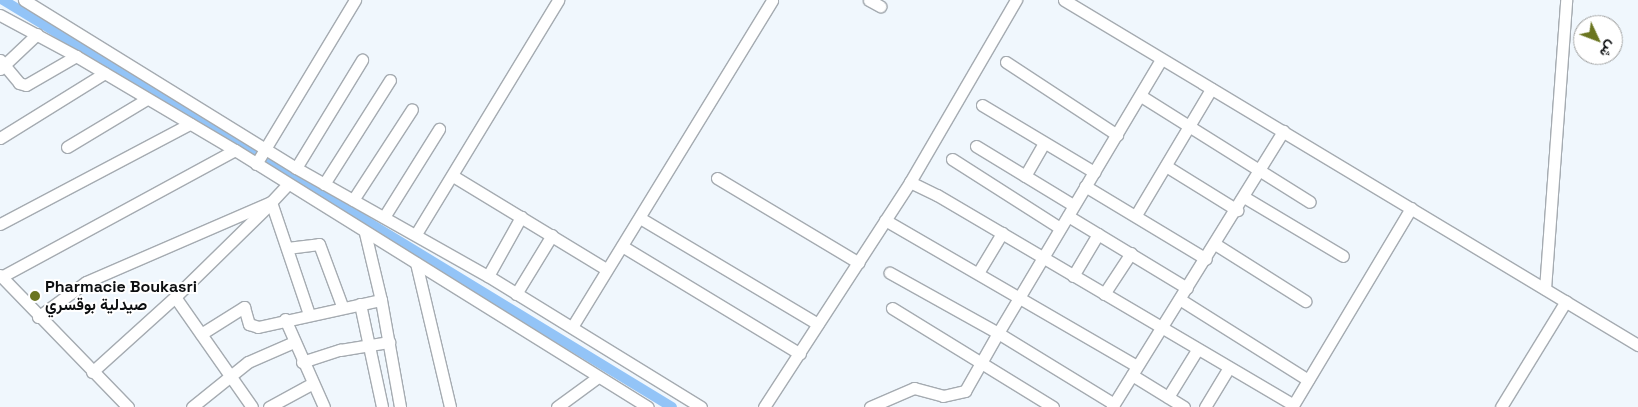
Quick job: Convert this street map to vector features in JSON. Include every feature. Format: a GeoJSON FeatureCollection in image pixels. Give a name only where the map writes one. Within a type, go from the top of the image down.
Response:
{"type":"FeatureCollection","features":[{"type":"Feature","properties":{"kind":"street"},"geometry":{"type":"LineString","coordinates":[[24,0],[265,150],[488,276],[701,407]]}},
{"type":"Feature","properties":{"kind":"street"},"geometry":{"type":"LineString","coordinates":[[256,164],[355,0]]}},
{"type":"Feature","properties":{"kind":"street"},"geometry":{"type":"LineString","coordinates":[[416,234],[453,176],[558,0]]}},
{"type":"Feature","properties":{"kind":"street"},"geometry":{"type":"LineString","coordinates":[[572,327],[772,0]]}},
{"type":"Feature","properties":{"kind":"street"},"geometry":{"type":"LineString","coordinates":[[869,0],[880,6]]}},
{"type":"Feature","properties":{"kind":"street"},"geometry":{"type":"LineString","coordinates":[[764,407],[910,182],[1016,0]]}},
{"type":"Feature","properties":{"kind":"street"},"geometry":{"type":"LineString","coordinates":[[1064,0],[1160,60],[1283,131],[1638,346]]}},
{"type":"Feature","properties":{"kind":"street"},"geometry":{"type":"LineString","coordinates":[[1545,289],[1566,0]]}},
{"type":"Feature","properties":{"kind":"street"},"geometry":{"type":"LineString","coordinates":[[1,17],[37,34],[76,56],[235,150],[365,233],[648,407]]}},
{"type":"Feature","properties":{"kind":"street"},"geometry":{"type":"LineString","coordinates":[[37,34],[1,65],[19,83],[26,85],[76,56]]}},
{"type":"Feature","properties":{"kind":"street"},"geometry":{"type":"LineString","coordinates":[[296,168],[362,60]]}},
{"type":"Feature","properties":{"kind":"street"},"geometry":{"type":"LineString","coordinates":[[870,407],[914,388],[943,396],[956,395],[965,391],[1160,60]]}},
{"type":"Feature","properties":{"kind":"street"},"geometry":{"type":"LineString","coordinates":[[1006,62],[1117,135]]}},
{"type":"Feature","properties":{"kind":"street"},"geometry":{"type":"LineString","coordinates":[[0,138],[105,73]]}},
{"type":"Feature","properties":{"kind":"street"},"geometry":{"type":"LineString","coordinates":[[324,184],[390,80]]}},
{"type":"Feature","properties":{"kind":"street"},"geometry":{"type":"LineString","coordinates":[[1136,215],[1211,89]]}},
{"type":"Feature","properties":{"kind":"street"},"geometry":{"type":"LineString","coordinates":[[1140,96],[1310,202]]}},
{"type":"Feature","properties":{"kind":"street"},"geometry":{"type":"LineString","coordinates":[[67,147],[147,99]]}},
{"type":"Feature","properties":{"kind":"street"},"geometry":{"type":"LineString","coordinates":[[982,105],[1094,172]]}},
{"type":"Feature","properties":{"kind":"street"},"geometry":{"type":"LineString","coordinates":[[353,200],[412,108]]}},
{"type":"Feature","properties":{"kind":"street"},"geometry":{"type":"LineString","coordinates":[[0,224],[190,124]]}},
{"type":"Feature","properties":{"kind":"street"},"geometry":{"type":"LineString","coordinates":[[384,217],[438,129]]}},
{"type":"Feature","properties":{"kind":"street"},"geometry":{"type":"LineString","coordinates":[[890,273],[998,333],[1113,406],[1134,370],[1237,210],[1283,131]]}},
{"type":"Feature","properties":{"kind":"street"},"geometry":{"type":"LineString","coordinates":[[1025,176],[1044,143]]}},
{"type":"Feature","properties":{"kind":"street"},"geometry":{"type":"LineString","coordinates":[[976,146],[1025,176],[1098,234],[1187,288]]}},
{"type":"Feature","properties":{"kind":"street"},"geometry":{"type":"LineString","coordinates":[[128,407],[38,317],[1,276],[235,150]]}},
{"type":"Feature","properties":{"kind":"street"},"geometry":{"type":"LineString","coordinates":[[952,158],[1060,228]]}},
{"type":"Feature","properties":{"kind":"street"},"geometry":{"type":"LineString","coordinates":[[1166,166],[1237,210]]}},
{"type":"Feature","properties":{"kind":"street"},"geometry":{"type":"LineString","coordinates":[[453,176],[606,269]]}},
{"type":"Feature","properties":{"kind":"street"},"geometry":{"type":"LineString","coordinates":[[718,178],[859,263]]}},
{"type":"Feature","properties":{"kind":"street"},"geometry":{"type":"LineString","coordinates":[[910,182],[1002,233],[1292,406],[1411,208]]}},
{"type":"Feature","properties":{"kind":"street"},"geometry":{"type":"LineString","coordinates":[[92,372],[175,297],[288,184]]}},
{"type":"Feature","properties":{"kind":"street"},"geometry":{"type":"LineString","coordinates":[[1085,186],[1136,215],[1206,259]]}},
{"type":"Feature","properties":{"kind":"street"},"geometry":{"type":"LineString","coordinates":[[1244,197],[1343,256]]}},
{"type":"Feature","properties":{"kind":"street"},"geometry":{"type":"LineString","coordinates":[[38,317],[86,282],[271,202]]}},
{"type":"Feature","properties":{"kind":"street"},"geometry":{"type":"LineString","coordinates":[[271,202],[309,314]]}},
{"type":"Feature","properties":{"kind":"street"},"geometry":{"type":"LineString","coordinates":[[488,276],[521,217]]}},
{"type":"Feature","properties":{"kind":"street"},"geometry":{"type":"LineString","coordinates":[[640,218],[818,324]]}},
{"type":"Feature","properties":{"kind":"street"},"geometry":{"type":"LineString","coordinates":[[885,220],[1021,298],[1134,370],[1184,407]]}},
{"type":"Feature","properties":{"kind":"street"},"geometry":{"type":"LineString","coordinates":[[365,233],[381,300],[400,407]]}},
{"type":"Feature","properties":{"kind":"street"},"geometry":{"type":"LineString","coordinates":[[978,273],[1002,233]]}},
{"type":"Feature","properties":{"kind":"street"},"geometry":{"type":"LineString","coordinates":[[1073,276],[1098,234]]}},
{"type":"Feature","properties":{"kind":"street"},"geometry":{"type":"LineString","coordinates":[[516,294],[552,235]]}},
{"type":"Feature","properties":{"kind":"street"},"geometry":{"type":"LineString","coordinates":[[287,248],[318,244],[342,306]]}},
{"type":"Feature","properties":{"kind":"street"},"geometry":{"type":"LineString","coordinates":[[1215,244],[1305,301]]}},
{"type":"Feature","properties":{"kind":"street"},"geometry":{"type":"LineString","coordinates":[[622,246],[800,354]]}},
{"type":"Feature","properties":{"kind":"street"},"geometry":{"type":"LineString","coordinates":[[1104,294],[1131,254]]}},
{"type":"Feature","properties":{"kind":"street"},"geometry":{"type":"LineString","coordinates":[[416,263],[450,407]]}},
{"type":"Feature","properties":{"kind":"street"},"geometry":{"type":"LineString","coordinates":[[175,297],[252,407]]}},
{"type":"Feature","properties":{"kind":"street"},"geometry":{"type":"LineString","coordinates":[[201,334],[244,307],[254,327],[342,306],[381,300]]}},
{"type":"Feature","properties":{"kind":"street"},"geometry":{"type":"LineString","coordinates":[[1180,300],[1308,380]]}},
{"type":"Feature","properties":{"kind":"street"},"geometry":{"type":"LineString","coordinates":[[1501,407],[1566,301]]}},
{"type":"Feature","properties":{"kind":"street"},"geometry":{"type":"LineString","coordinates":[[360,304],[367,346],[375,368],[382,407]]}},
{"type":"Feature","properties":{"kind":"street"},"geometry":{"type":"LineString","coordinates":[[892,308],[1053,407]]}},
{"type":"Feature","properties":{"kind":"street"},"geometry":{"type":"LineString","coordinates":[[285,319],[302,362],[324,407]]}},
{"type":"Feature","properties":{"kind":"street"},"geometry":{"type":"LineString","coordinates":[[192,407],[229,376],[261,354],[294,342]]}},
{"type":"Feature","properties":{"kind":"street"},"geometry":{"type":"LineString","coordinates":[[302,362],[389,342]]}},
{"type":"Feature","properties":{"kind":"street"},"geometry":{"type":"LineString","coordinates":[[1168,397],[1197,350]]}},
{"type":"Feature","properties":{"kind":"street"},"geometry":{"type":"LineString","coordinates":[[375,368],[394,367]]}},
{"type":"Feature","properties":{"kind":"street"},"geometry":{"type":"LineString","coordinates":[[1205,407],[1228,369]]}},
{"type":"Feature","properties":{"kind":"street"},"geometry":{"type":"LineString","coordinates":[[557,407],[598,377]]}},
{"type":"Feature","properties":{"kind":"street"},"geometry":{"type":"LineString","coordinates":[[269,407],[313,383]]}},
{"type":"Feature","properties":{"kind":"waterway"},"geometry":{"type":"LineString","coordinates":[[3,0],[672,407]]}},
{"type":"Feature","properties":{"kind":"place","name":"Pharmacie Boukasri صيدلية بوقسري"},"geometry":{"type":"Point","coordinates":[35,296]}}]}
